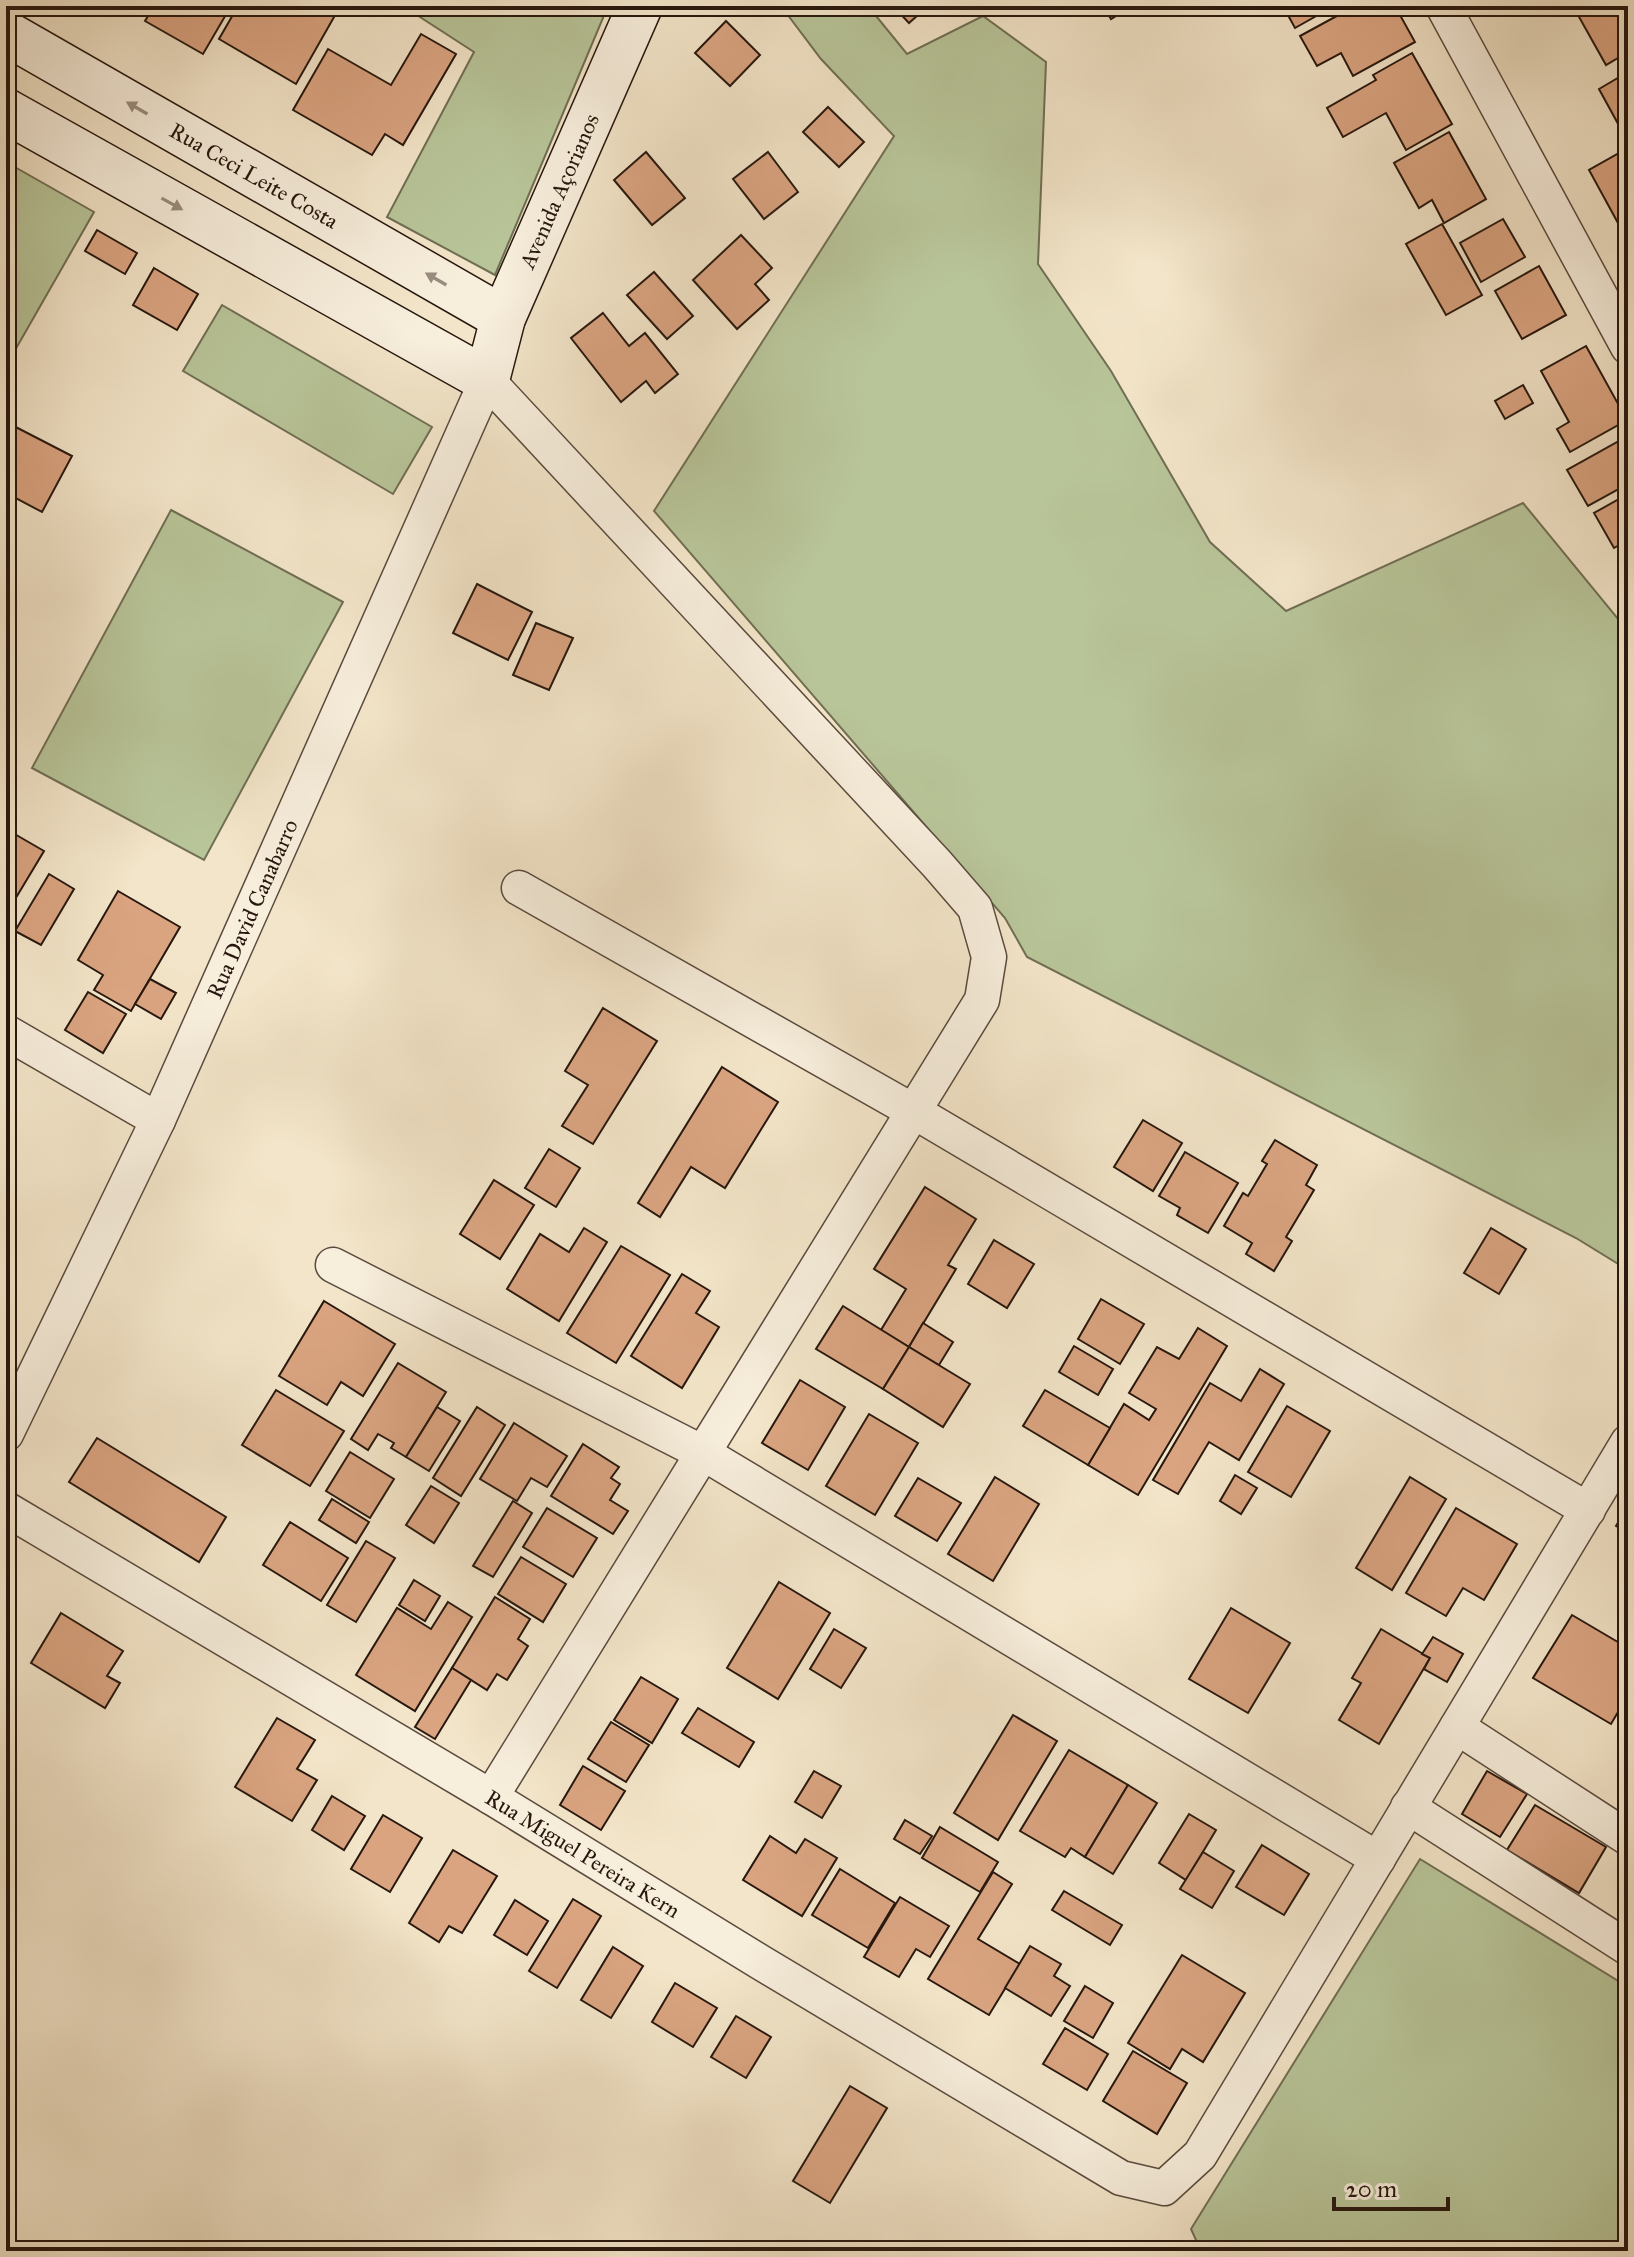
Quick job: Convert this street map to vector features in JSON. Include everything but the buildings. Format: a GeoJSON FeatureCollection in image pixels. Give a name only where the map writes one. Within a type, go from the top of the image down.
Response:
{"type":"FeatureCollection","features":[{"type":"Feature","properties":{"kind":"street","name":"Avenida Açorianos"},"geometry":{"type":"LineString","coordinates":[[487,380],[503,318],[640,6]]}},
{"type":"Feature","properties":{"kind":"street"},"geometry":{"type":"LineString","coordinates":[[1443,6],[1628,347]]}},
{"type":"Feature","properties":{"kind":"street","name":"Rua Ceci Leite Costa"},"geometry":{"type":"LineString","coordinates":[[6,33],[503,318]]}},
{"type":"Feature","properties":{"kind":"street"},"geometry":{"type":"LineString","coordinates":[[6,111],[487,380],[975,908],[989,957],[982,1000],[491,1797]]}},
{"type":"Feature","properties":{"kind":"street"},"geometry":{"type":"LineString","coordinates":[[209,225],[242,169]]}},
{"type":"Feature","properties":{"kind":"street","name":"Rua David Canabarro"},"geometry":{"type":"LineString","coordinates":[[6,1434],[158,1120],[487,380]]}},
{"type":"Feature","properties":{"kind":"street"},"geometry":{"type":"LineString","coordinates":[[519,888],[913,1111],[1588,1510]]}},
{"type":"Feature","properties":{"kind":"street"},"geometry":{"type":"LineString","coordinates":[[6,1032],[158,1120]]}},
{"type":"Feature","properties":{"kind":"street"},"geometry":{"type":"LineString","coordinates":[[333,1265],[703,1453],[1378,1859],[1628,1442]]}},
{"type":"Feature","properties":{"kind":"street","name":"Rua Miguel Pereira Kern"},"geometry":{"type":"LineString","coordinates":[[6,1509],[491,1797],[1121,2178],[1164,2188],[1200,2155],[1378,1859]]}},
{"type":"Feature","properties":{"kind":"street"},"geometry":{"type":"LineString","coordinates":[[1457,1727],[1628,1838]]}},
{"type":"Feature","properties":{"kind":"street"},"geometry":{"type":"LineString","coordinates":[[1408,1807],[1628,1948]]}},
{"type":"Feature","properties":{"kind":"green space"},"geometry":{"type":"Polygon","coordinates":[[[403,6],[608,6],[495,275],[387,217],[474,52],[403,6]]]}},
{"type":"Feature","properties":{"kind":"green space"},"geometry":{"type":"Polygon","coordinates":[[[781,6],[868,6],[907,54],[983,16],[1046,62],[1038,264],[1111,371],[1210,542],[1286,611],[1523,503],[1628,631],[1628,1270],[1576,1238],[1027,957],[1005,918],[654,511],[894,136],[821,59],[781,6]]]}},
{"type":"Feature","properties":{"kind":"green space"},"geometry":{"type":"Polygon","coordinates":[[[6,162],[94,212],[6,366],[6,162]]]}},
{"type":"Feature","properties":{"kind":"green space"},"geometry":{"type":"Polygon","coordinates":[[[222,305],[432,427],[393,494],[183,371],[222,305]]]}},
{"type":"Feature","properties":{"kind":"green space"},"geometry":{"type":"Polygon","coordinates":[[[171,510],[343,602],[204,860],[32,768],[171,510]]]}},
{"type":"Feature","properties":{"kind":"green space"},"geometry":{"type":"Polygon","coordinates":[[[1420,1859],[1628,1987],[1628,2251],[1201,2251],[1191,2229],[1420,1859]]]}}]}
